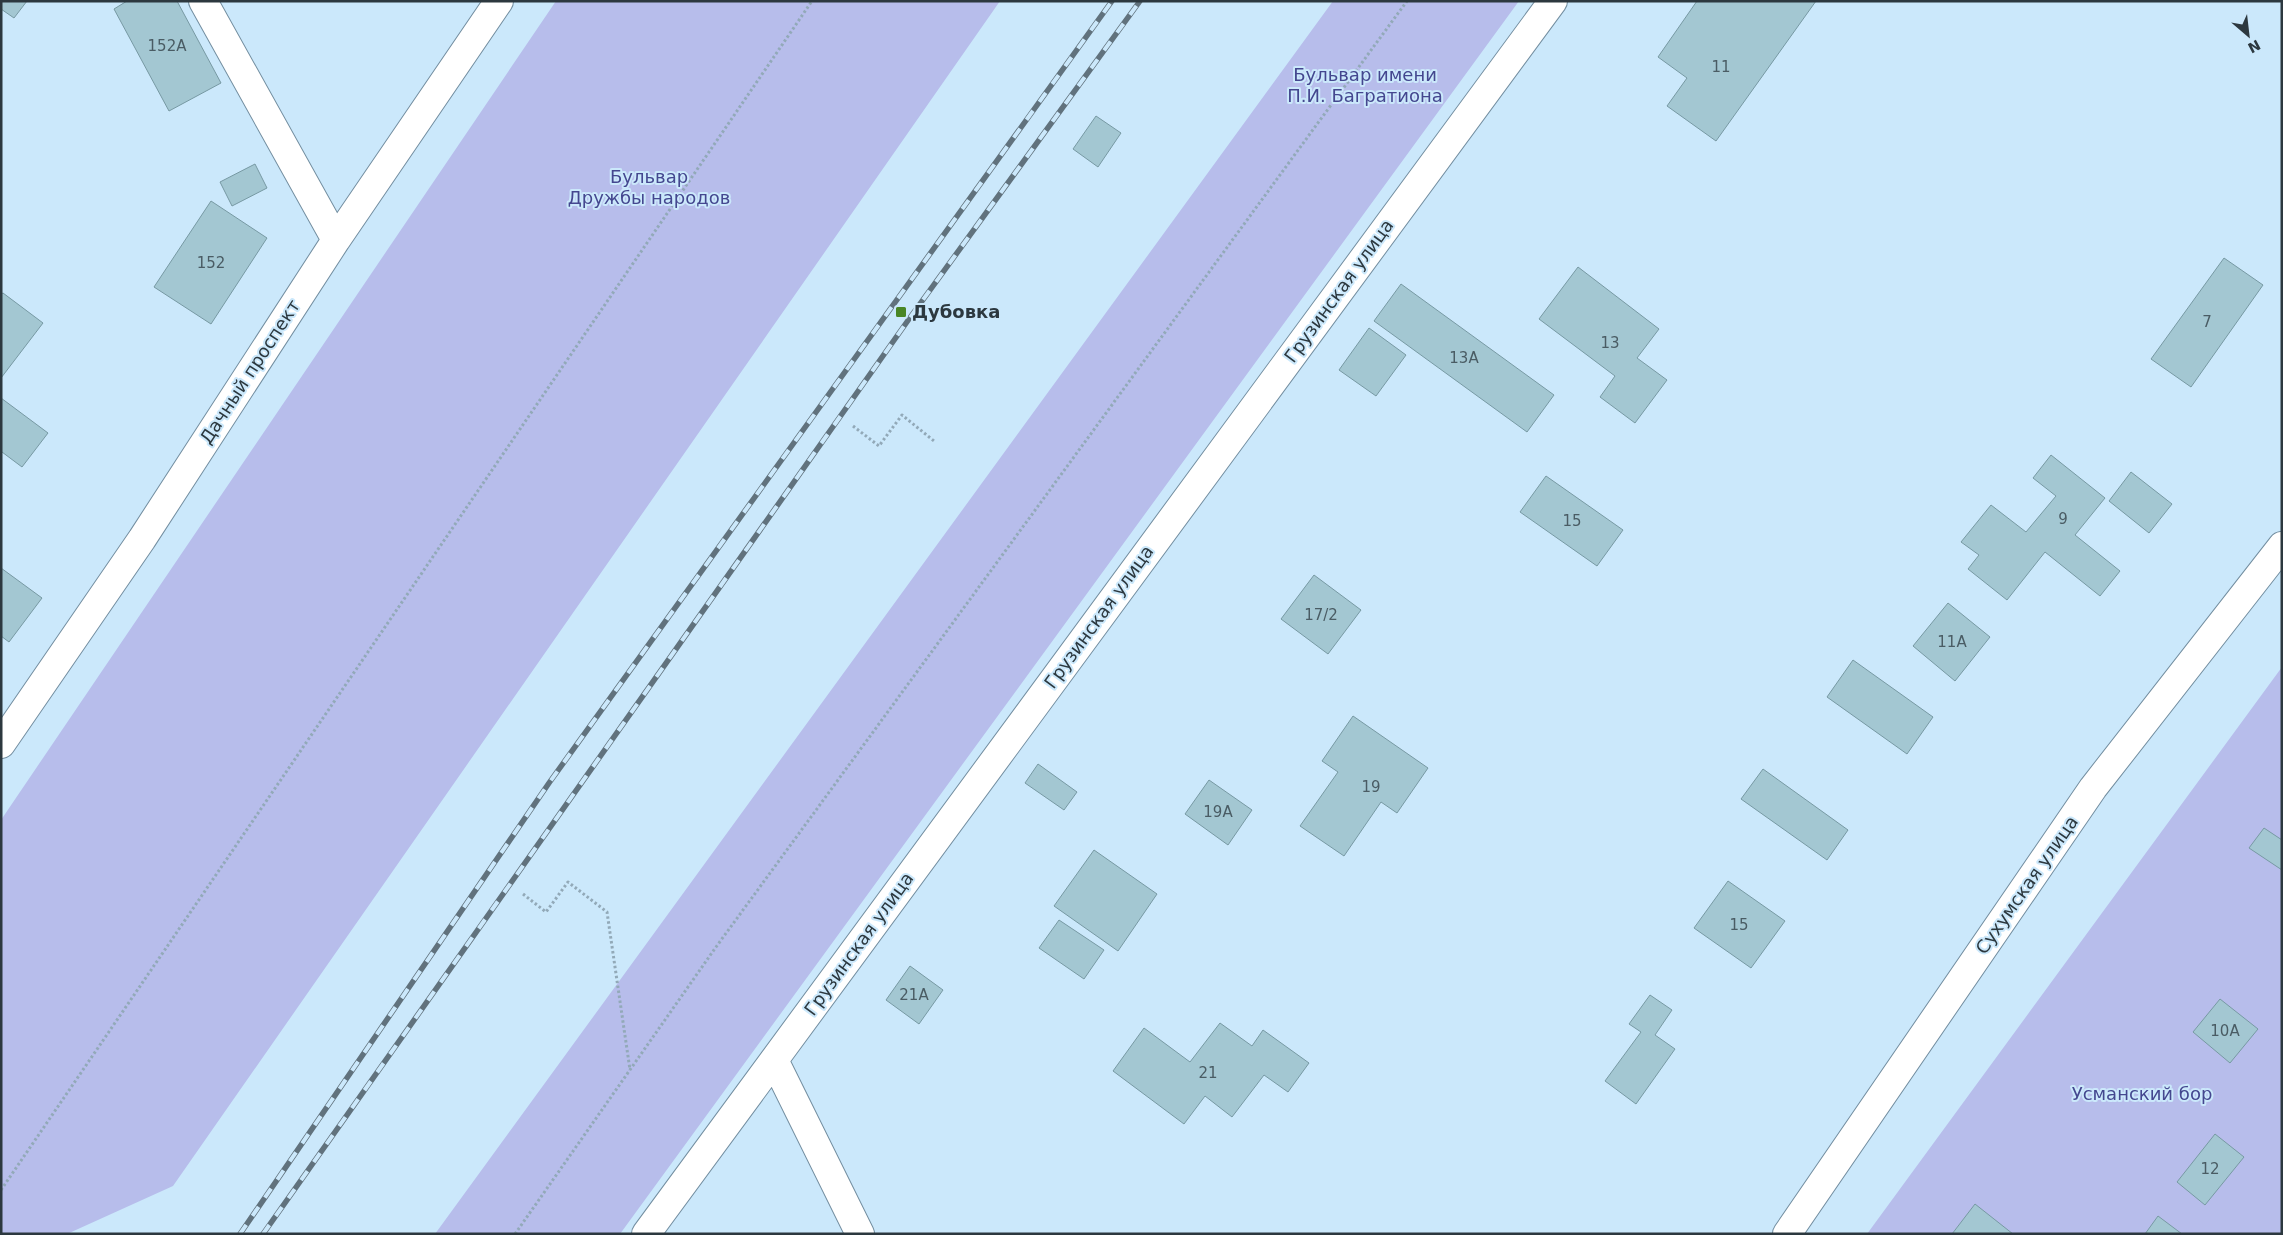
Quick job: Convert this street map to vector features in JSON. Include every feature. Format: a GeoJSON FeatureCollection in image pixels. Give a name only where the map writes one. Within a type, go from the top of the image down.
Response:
{"type":"FeatureCollection","features":[{"type":"Feature","properties":{"kind":"street"},"geometry":{"type":"LineString","coordinates":[[203,1],[336,240]]}},
{"type":"Feature","properties":{"kind":"street","name":"Дачный проспект"},"geometry":{"type":"LineString","coordinates":[[1,744],[142,539],[336,240],[499,1]]}},
{"type":"Feature","properties":{"kind":"street","name":"Грузинская улица"},"geometry":{"type":"LineString","coordinates":[[646,1234],[1552,1]]}},
{"type":"Feature","properties":{"kind":"street","name":"Сухумская улица"},"geometry":{"type":"LineString","coordinates":[[1787,1234],[2093,788],[2282,546]]}},
{"type":"Feature","properties":{"kind":"street"},"geometry":{"type":"LineString","coordinates":[[774,1060],[860,1234]]}},
{"type":"Feature","properties":{"kind":"path"},"geometry":{"type":"LineString","coordinates":[[1,1190],[812,1]]}},
{"type":"Feature","properties":{"kind":"path"},"geometry":{"type":"LineString","coordinates":[[515,1234],[728,931],[1407,1]]}},
{"type":"Feature","properties":{"kind":"path"},"geometry":{"type":"LineString","coordinates":[[853,426],[879,446],[902,416],[934,441]]}},
{"type":"Feature","properties":{"kind":"path"},"geometry":{"type":"LineString","coordinates":[[523,894],[546,912],[568,882],[607,912],[630,1070]]}},
{"type":"Feature","properties":{"kind":"green space","name":"Бульвар Дружбы народов"},"geometry":{"type":"Polygon","coordinates":[[[556,1],[1000,1],[173,1186],[67,1234],[1,1234],[1,820],[556,1]]]}},
{"type":"Feature","properties":{"kind":"green space","name":"Бульвар имени П.И. Багратиона"},"geometry":{"type":"Polygon","coordinates":[[[1333,1],[1519,1],[620,1234],[435,1234],[1333,1]]]}},
{"type":"Feature","properties":{"kind":"green space","name":"Усманский бор"},"geometry":{"type":"Polygon","coordinates":[[[2282,667],[2282,1234],[1867,1234],[2282,667]]]}},
{"type":"Feature","properties":{"kind":"building"},"geometry":{"type":"Polygon","coordinates":[[[1,1],[27,1],[14,18],[1,9],[1,1]]]}},
{"type":"Feature","properties":{"kind":"building"},"geometry":{"type":"Polygon","coordinates":[[[127,1],[177,1],[221,83],[169,111],[114,9],[127,1]]]}},
{"type":"Feature","properties":{"kind":"building"},"geometry":{"type":"Polygon","coordinates":[[[1697,1],[1816,1],[1716,141],[1667,106],[1687,78],[1658,57],[1697,1]]]}},
{"type":"Feature","properties":{"kind":"building"},"geometry":{"type":"Polygon","coordinates":[[[1096,116],[1121,133],[1098,167],[1073,149],[1096,116]]]}},
{"type":"Feature","properties":{"kind":"building"},"geometry":{"type":"Polygon","coordinates":[[[255,164],[267,188],[232,206],[220,182],[255,164]]]}},
{"type":"Feature","properties":{"kind":"building"},"geometry":{"type":"Polygon","coordinates":[[[211,201],[267,238],[211,324],[154,287],[211,201]]]}},
{"type":"Feature","properties":{"kind":"building"},"geometry":{"type":"Polygon","coordinates":[[[2224,258],[2263,285],[2191,387],[2151,359],[2224,258]]]}},
{"type":"Feature","properties":{"kind":"building"},"geometry":{"type":"Polygon","coordinates":[[[1578,267],[1659,329],[1637,358],[1667,380],[1635,423],[1600,397],[1615,376],[1539,319],[1578,267]]]}},
{"type":"Feature","properties":{"kind":"building"},"geometry":{"type":"Polygon","coordinates":[[[1401,284],[1554,395],[1527,432],[1374,321],[1401,284]]]}},
{"type":"Feature","properties":{"kind":"building"},"geometry":{"type":"Polygon","coordinates":[[[3,293],[43,323],[1,378],[1,294],[3,293]]]}},
{"type":"Feature","properties":{"kind":"building"},"geometry":{"type":"Polygon","coordinates":[[[1369,328],[1406,355],[1376,396],[1339,370],[1369,328]]]}},
{"type":"Feature","properties":{"kind":"building"},"geometry":{"type":"Polygon","coordinates":[[[1,398],[48,433],[22,467],[2,452],[1,454],[1,398]]]}},
{"type":"Feature","properties":{"kind":"building"},"geometry":{"type":"Polygon","coordinates":[[[2051,455],[2105,498],[2075,535],[2120,571],[2100,596],[2045,552],[2007,600],[1968,569],[1979,555],[1961,542],[1991,505],[2026,532],[2056,496],[2033,478],[2051,455]]]}},
{"type":"Feature","properties":{"kind":"building"},"geometry":{"type":"Polygon","coordinates":[[[2131,472],[2172,504],[2149,533],[2109,501],[2131,472]]]}},
{"type":"Feature","properties":{"kind":"building"},"geometry":{"type":"Polygon","coordinates":[[[1546,476],[1623,530],[1597,566],[1520,512],[1546,476]]]}},
{"type":"Feature","properties":{"kind":"building"},"geometry":{"type":"Polygon","coordinates":[[[1,568],[42,598],[9,642],[1,636],[1,568]]]}},
{"type":"Feature","properties":{"kind":"building"},"geometry":{"type":"Polygon","coordinates":[[[1314,575],[1361,610],[1328,654],[1281,619],[1314,575]]]}},
{"type":"Feature","properties":{"kind":"building"},"geometry":{"type":"Polygon","coordinates":[[[1948,603],[1990,637],[1955,681],[1913,646],[1948,603]]]}},
{"type":"Feature","properties":{"kind":"building"},"geometry":{"type":"Polygon","coordinates":[[[1853,660],[1933,717],[1907,754],[1827,697],[1853,660]]]}},
{"type":"Feature","properties":{"kind":"building"},"geometry":{"type":"Polygon","coordinates":[[[1353,716],[1428,768],[1397,813],[1381,802],[1344,856],[1300,826],[1338,772],[1322,761],[1353,716]]]}},
{"type":"Feature","properties":{"kind":"building"},"geometry":{"type":"Polygon","coordinates":[[[1038,764],[1077,792],[1064,810],[1025,783],[1038,764]]]}},
{"type":"Feature","properties":{"kind":"building"},"geometry":{"type":"Polygon","coordinates":[[[1763,769],[1848,830],[1827,860],[1741,799],[1763,769]]]}},
{"type":"Feature","properties":{"kind":"building"},"geometry":{"type":"Polygon","coordinates":[[[1209,780],[1252,810],[1228,845],[1185,814],[1209,780]]]}},
{"type":"Feature","properties":{"kind":"building"},"geometry":{"type":"Polygon","coordinates":[[[2264,828],[2282,840],[2282,870],[2249,848],[2264,828]]]}},
{"type":"Feature","properties":{"kind":"building"},"geometry":{"type":"Polygon","coordinates":[[[1094,850],[1157,894],[1118,951],[1054,906],[1094,850]]]}},
{"type":"Feature","properties":{"kind":"building"},"geometry":{"type":"Polygon","coordinates":[[[1728,881],[1785,921],[1751,968],[1694,928],[1728,881]]]}},
{"type":"Feature","properties":{"kind":"building"},"geometry":{"type":"Polygon","coordinates":[[[1059,920],[1104,950],[1084,979],[1039,948],[1059,920]]]}},
{"type":"Feature","properties":{"kind":"building"},"geometry":{"type":"Polygon","coordinates":[[[910,966],[943,990],[919,1024],[886,1000],[910,966]]]}},
{"type":"Feature","properties":{"kind":"building"},"geometry":{"type":"Polygon","coordinates":[[[1650,995],[1672,1010],[1655,1035],[1675,1049],[1636,1104],[1605,1081],[1641,1032],[1629,1024],[1650,995]]]}},
{"type":"Feature","properties":{"kind":"building"},"geometry":{"type":"Polygon","coordinates":[[[2220,999],[2258,1029],[2230,1063],[2193,1032],[2220,999]]]}},
{"type":"Feature","properties":{"kind":"building"},"geometry":{"type":"Polygon","coordinates":[[[1220,1023],[1252,1046],[1263,1030],[1309,1063],[1288,1092],[1264,1075],[1232,1117],[1205,1096],[1184,1124],[1113,1071],[1144,1028],[1190,1062],[1220,1023]]]}},
{"type":"Feature","properties":{"kind":"building"},"geometry":{"type":"Polygon","coordinates":[[[2215,1134],[2244,1157],[2205,1205],[2177,1182],[2215,1134]]]}},
{"type":"Feature","properties":{"kind":"building"},"geometry":{"type":"Polygon","coordinates":[[[1975,1204],[2013,1234],[1952,1234],[1975,1204]]]}},
{"type":"Feature","properties":{"kind":"building"},"geometry":{"type":"Polygon","coordinates":[[[2158,1216],[2182,1234],[2145,1234],[2158,1216]]]}},
{"type":"Feature","properties":{"kind":"railway"},"geometry":{"type":"LineString","coordinates":[[240,1234],[549,783],[1112,1]]}},
{"type":"Feature","properties":{"kind":"railway"},"geometry":{"type":"LineString","coordinates":[[263,1234],[909,319],[1140,1]]}},
{"type":"Feature","properties":{"kind":"place","name":"Дубовка"},"geometry":{"type":"Point","coordinates":[901,312]}}]}
